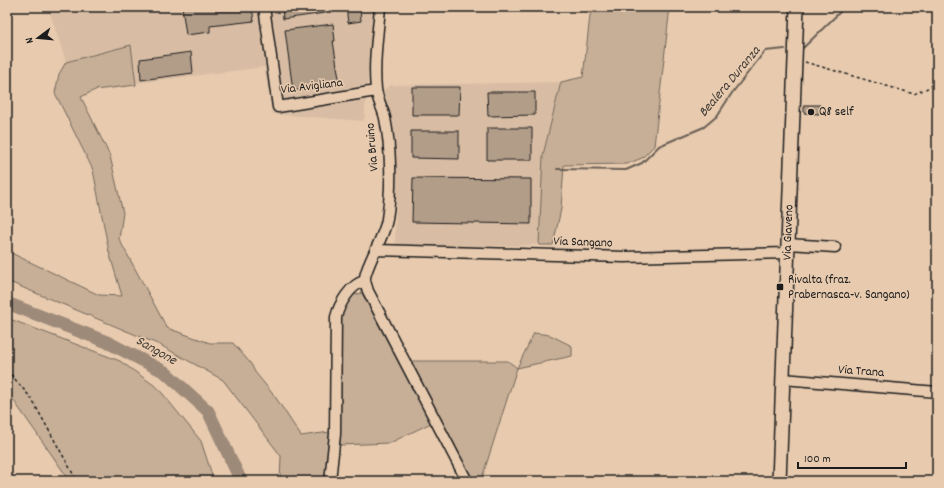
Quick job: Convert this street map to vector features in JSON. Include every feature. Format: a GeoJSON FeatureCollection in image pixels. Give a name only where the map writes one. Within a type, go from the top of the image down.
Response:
{"type":"FeatureCollection","features":[{"type":"Feature","properties":{"kind":"main road","name":"Via Giaveno"},"geometry":{"type":"LineString","coordinates":[[779,481],[797,7]]}},
{"type":"Feature","properties":{"kind":"street","name":"Via Avigliana"},"geometry":{"type":"LineString","coordinates":[[264,7],[278,107],[376,91]]}},
{"type":"Feature","properties":{"kind":"street","name":"Via Bruino"},"geometry":{"type":"LineString","coordinates":[[365,281],[365,273],[377,250],[387,220],[390,200],[386,128],[376,91],[380,7]]}},
{"type":"Feature","properties":{"kind":"street","name":"Via Sangano"},"geometry":{"type":"LineString","coordinates":[[377,250],[624,257],[788,248],[835,247]]}},
{"type":"Feature","properties":{"kind":"street"},"geometry":{"type":"LineString","coordinates":[[330,481],[335,434],[336,317],[339,306],[348,294],[358,284],[365,281],[368,290],[467,481]]}},
{"type":"Feature","properties":{"kind":"street","name":"Via Trana"},"geometry":{"type":"LineString","coordinates":[[783,379],[937,392]]}},
{"type":"Feature","properties":{"kind":"path"},"geometry":{"type":"LineString","coordinates":[[795,59],[914,94],[937,84]]}},
{"type":"Feature","properties":{"kind":"path"},"geometry":{"type":"LineString","coordinates":[[7,370],[31,398],[77,481]]}},
{"type":"Feature","properties":{"kind":"shaded area"},"geometry":{"type":"Polygon","coordinates":[[[48,7],[375,7],[364,121],[272,114],[264,67],[136,83],[131,45],[66,62],[48,7]]]}},
{"type":"Feature","properties":{"kind":"shaded area"},"geometry":{"type":"Polygon","coordinates":[[[591,7],[670,7],[654,146],[642,158],[627,164],[564,165],[561,209],[553,245],[539,245],[543,155],[561,82],[583,77],[591,7]]]}},
{"type":"Feature","properties":{"kind":"shaded area"},"geometry":{"type":"Polygon","coordinates":[[[131,45],[136,85],[95,90],[81,97],[110,156],[123,213],[119,239],[167,328],[210,343],[233,343],[251,364],[255,372],[276,398],[301,436],[330,432],[325,481],[280,481],[281,456],[223,380],[160,345],[7,281],[7,251],[99,295],[122,296],[109,252],[93,170],[55,93],[59,74],[66,62],[131,45]]]}},
{"type":"Feature","properties":{"kind":"shaded area"},"geometry":{"type":"Polygon","coordinates":[[[561,82],[543,155],[539,245],[395,249],[396,170],[387,111],[382,91],[391,85],[561,82]]]}},
{"type":"Feature","properties":{"kind":"shaded area"},"geometry":{"type":"Polygon","coordinates":[[[362,293],[431,423],[390,443],[340,445],[339,318],[350,296],[362,293]]]}},
{"type":"Feature","properties":{"kind":"shaded area"},"geometry":{"type":"Polygon","coordinates":[[[7,318],[120,361],[158,388],[201,441],[214,481],[70,481],[7,391],[7,318]]]}},
{"type":"Feature","properties":{"kind":"shaded area"},"geometry":{"type":"Polygon","coordinates":[[[534,333],[550,335],[572,346],[572,356],[517,368],[534,333]]]}},
{"type":"Feature","properties":{"kind":"shaded area"},"geometry":{"type":"Polygon","coordinates":[[[407,361],[508,361],[517,368],[481,481],[472,481],[407,361]]]}},
{"type":"Feature","properties":{"kind":"building"},"geometry":{"type":"Polygon","coordinates":[[[182,7],[252,7],[254,21],[210,26],[210,32],[186,35],[182,7]]]}},
{"type":"Feature","properties":{"kind":"building"},"geometry":{"type":"Polygon","coordinates":[[[282,7],[325,7],[325,13],[283,19],[282,7]]]}},
{"type":"Feature","properties":{"kind":"building"},"geometry":{"type":"Polygon","coordinates":[[[346,7],[360,7],[361,21],[348,23],[346,7]]]}},
{"type":"Feature","properties":{"kind":"building"},"geometry":{"type":"Polygon","coordinates":[[[333,24],[335,41],[333,41],[340,85],[293,91],[285,30],[333,24]]]}},
{"type":"Feature","properties":{"kind":"building"},"geometry":{"type":"Polygon","coordinates":[[[191,52],[193,73],[141,80],[140,59],[191,52]]]}},
{"type":"Feature","properties":{"kind":"building"},"geometry":{"type":"Polygon","coordinates":[[[412,87],[460,87],[459,115],[412,115],[412,87]]]}},
{"type":"Feature","properties":{"kind":"building"},"geometry":{"type":"Polygon","coordinates":[[[487,92],[535,92],[535,115],[488,116],[487,92]]]}},
{"type":"Feature","properties":{"kind":"building"},"geometry":{"type":"Polygon","coordinates":[[[804,105],[820,105],[819,114],[804,113],[804,105]]]}},
{"type":"Feature","properties":{"kind":"building"},"geometry":{"type":"Polygon","coordinates":[[[487,128],[532,128],[532,160],[487,160],[487,128]]]}},
{"type":"Feature","properties":{"kind":"building"},"geometry":{"type":"Polygon","coordinates":[[[411,131],[459,131],[459,159],[411,158],[411,131]]]}},
{"type":"Feature","properties":{"kind":"building"},"geometry":{"type":"Polygon","coordinates":[[[413,178],[531,179],[531,224],[412,222],[413,178]]]}},
{"type":"Feature","properties":{"kind":"waterway","name":"Bealera Duranza"},"geometry":{"type":"LineString","coordinates":[[802,49],[845,7]]}},
{"type":"Feature","properties":{"kind":"waterway","name":"Bealera Duranza"},"geometry":{"type":"LineString","coordinates":[[557,169],[626,170],[642,163],[659,146],[704,127],[717,116],[732,93],[765,51],[785,49]]}},
{"type":"Feature","properties":{"kind":"waterway","name":"Sangone"},"geometry":{"type":"LineString","coordinates":[[7,303],[107,342],[165,372],[208,411],[241,481]]}},
{"type":"Feature","properties":{"kind":"place","name":"Q8 self"},"geometry":{"type":"Point","coordinates":[811,112]}},
{"type":"Feature","properties":{"kind":"place","name":"Rivalta (fraz. Prabernasca-v. Sangano)"},"geometry":{"type":"Point","coordinates":[780,287]}}]}
